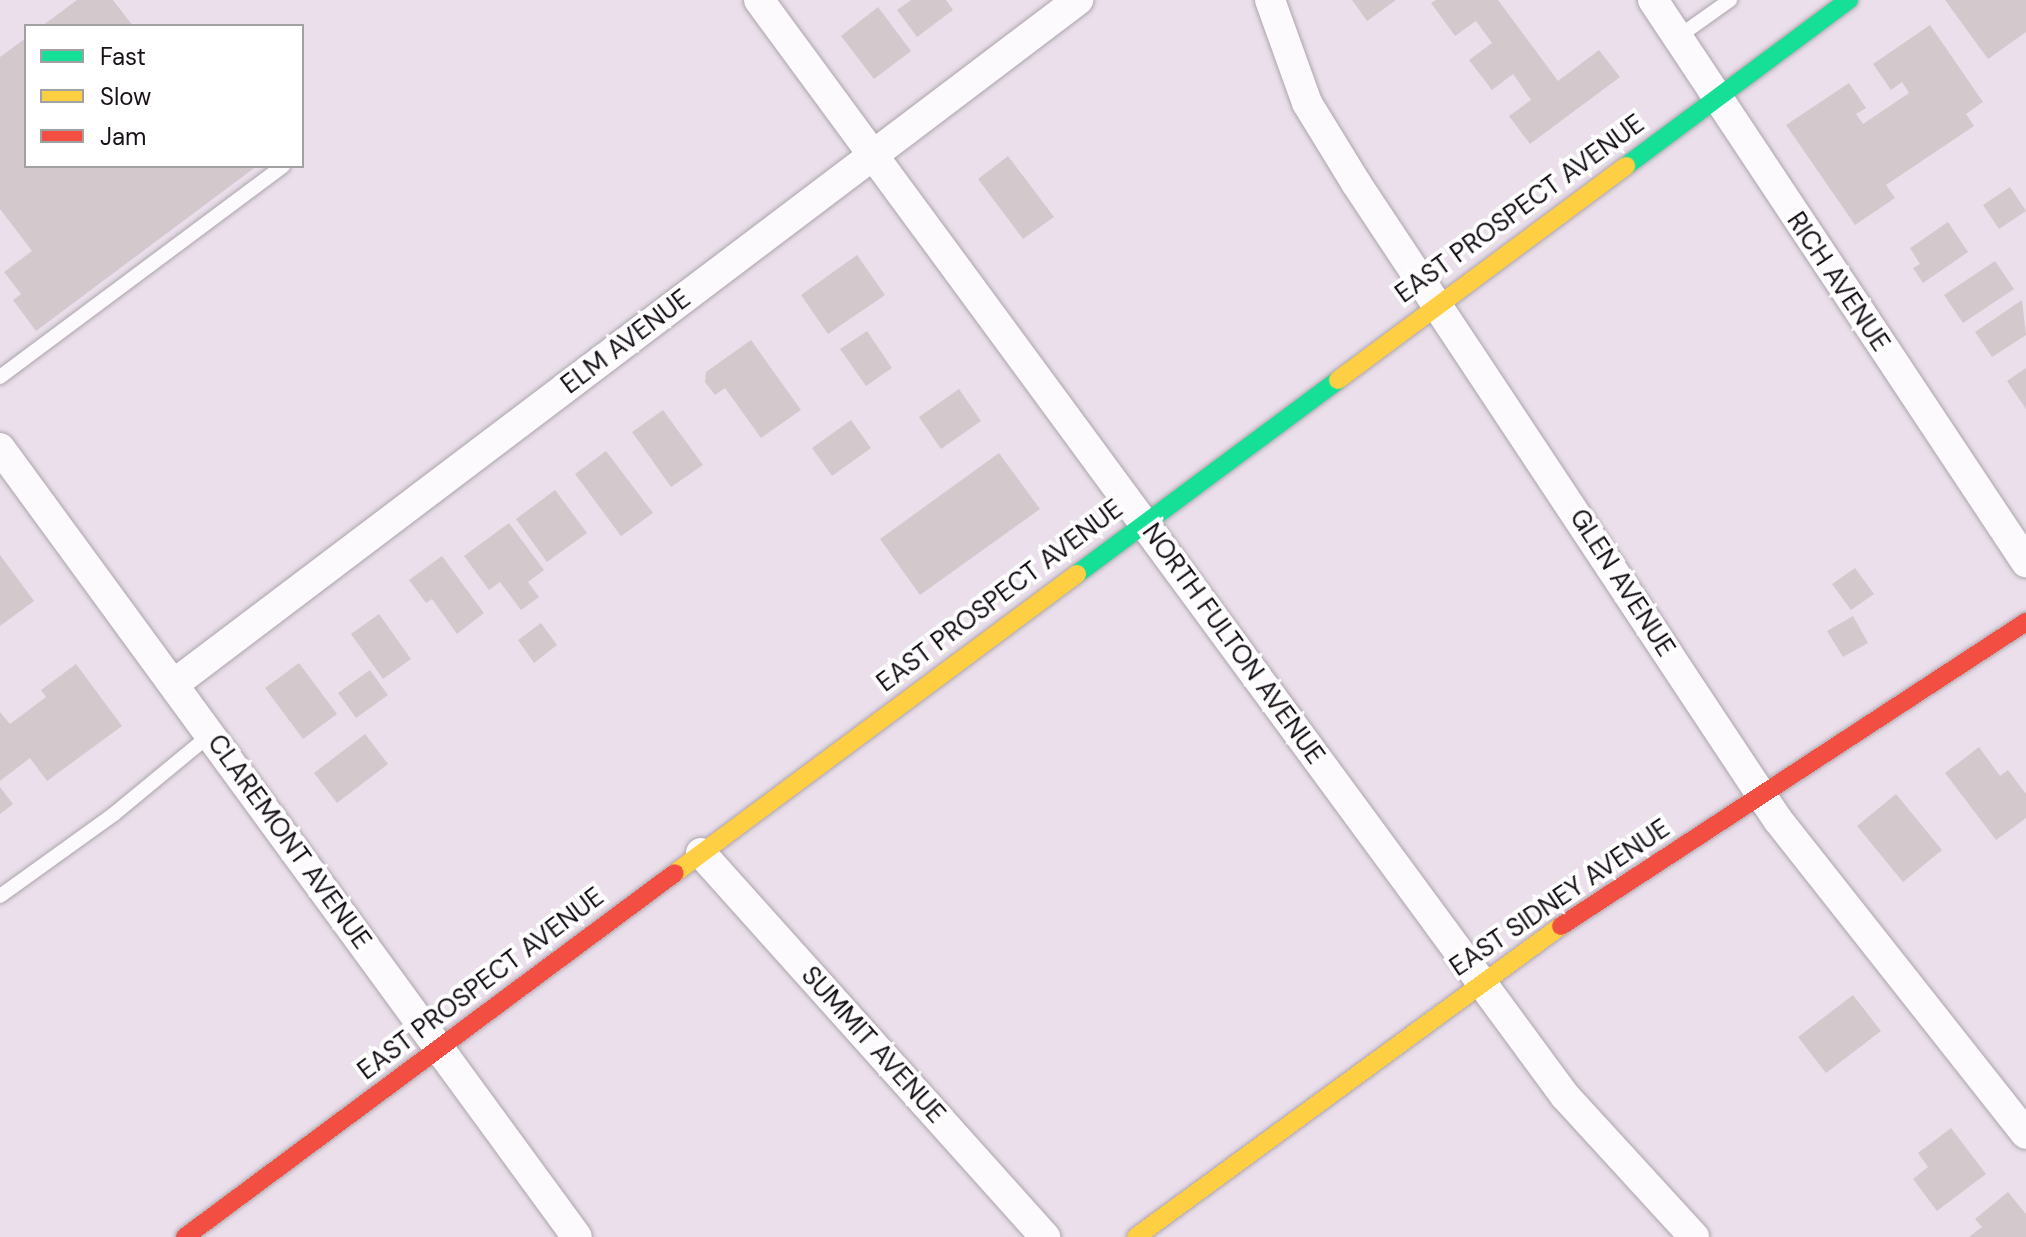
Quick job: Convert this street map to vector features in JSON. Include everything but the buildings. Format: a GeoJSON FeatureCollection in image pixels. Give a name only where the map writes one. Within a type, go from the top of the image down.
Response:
{"type":"FeatureCollection","features":[{"type":"Feature","properties":{"kind":"street","name":"NORTH FULTON AVENUE"},"geometry":{"type":"LineString","coordinates":[[759,0],[1565,1096],[1694,1237]]}},
{"type":"Feature","properties":{"kind":"street","name":"ELM AVENUE"},"geometry":{"type":"LineString","coordinates":[[174,684],[1078,0]]}},
{"type":"Feature","properties":{"kind":"street","name":"GLEN AVENUE"},"geometry":{"type":"LineString","coordinates":[[1270,0],[1307,103],[1762,796],[2026,1134]]}},
{"type":"Feature","properties":{"kind":"street","name":"RICH AVENUE"},"geometry":{"type":"LineString","coordinates":[[1653,0],[1715,98],[2026,562]]}},
{"type":"Feature","properties":{"kind":"street","name":"EAST PROSPECT AVENUE"},"geometry":{"type":"LineString","coordinates":[[185,1237],[1437,301],[1849,0]]}},
{"type":"Feature","properties":{"kind":"street","name":"CLAREMONT AVENUE"},"geometry":{"type":"LineString","coordinates":[[0,448],[577,1237]]}},
{"type":"Feature","properties":{"kind":"street","name":"EAST SIDNEY AVENUE"},"geometry":{"type":"LineString","coordinates":[[1136,1237],[1481,980],[2026,622]]}},
{"type":"Feature","properties":{"kind":"street","name":"SUMMIT AVENUE"},"geometry":{"type":"LineString","coordinates":[[701,853],[1045,1237]]}},
{"type":"Feature","properties":{"kind":"lane"},"geometry":{"type":"LineString","coordinates":[[1678,37],[1730,0]]}},
{"type":"Feature","properties":{"kind":"lane"},"geometry":{"type":"LineString","coordinates":[[0,377],[280,168]]}},
{"type":"Feature","properties":{"kind":"lane"},"geometry":{"type":"LineString","coordinates":[[0,896],[114,814],[210,735]]}},
{"type":"Feature","properties":{"kind":"traffic: fast"},"geometry":{"type":"LineString","coordinates":[[1626,166],[1849,0]]}},
{"type":"Feature","properties":{"kind":"traffic: fast"},"geometry":{"type":"LineString","coordinates":[[1077,574],[1338,380]]}},
{"type":"Feature","properties":{"kind":"traffic: slow"},"geometry":{"type":"LineString","coordinates":[[1338,380],[1626,166]]}},
{"type":"Feature","properties":{"kind":"traffic: slow"},"geometry":{"type":"LineString","coordinates":[[675,873],[1077,574]]}},
{"type":"Feature","properties":{"kind":"traffic: slow"},"geometry":{"type":"LineString","coordinates":[[1136,1237],[1561,926]]}},
{"type":"Feature","properties":{"kind":"traffic: jam"},"geometry":{"type":"LineString","coordinates":[[1561,926],[2026,622]]}},
{"type":"Feature","properties":{"kind":"traffic: jam"},"geometry":{"type":"LineString","coordinates":[[185,1237],[675,873]]}}]}
